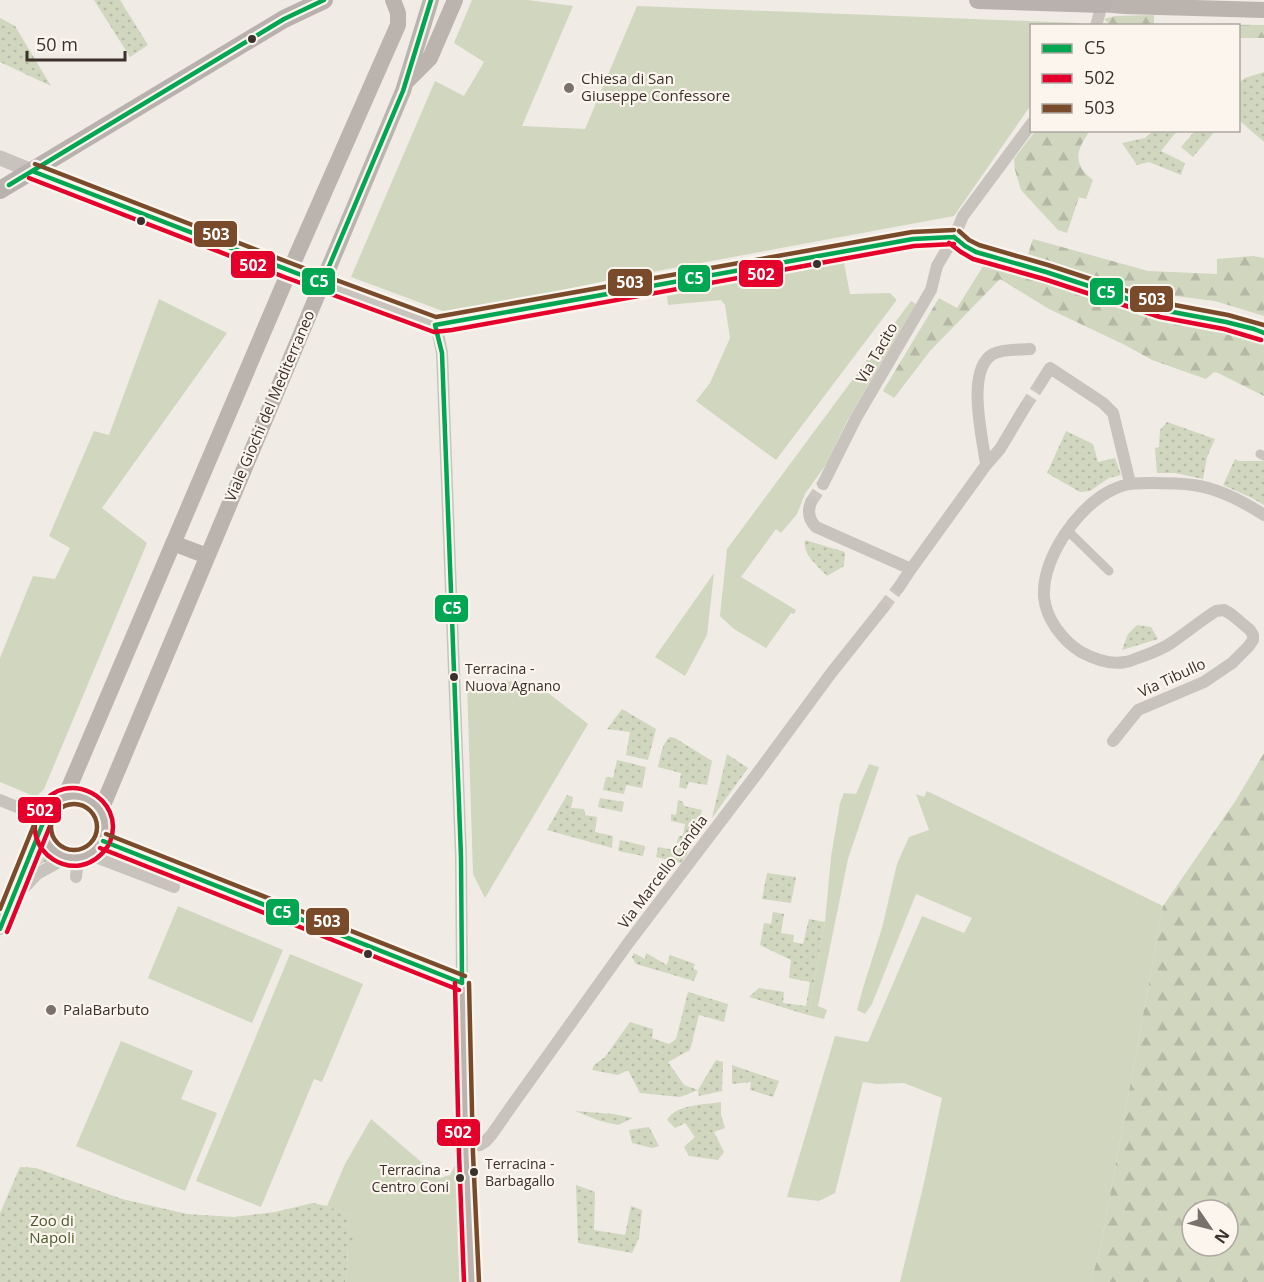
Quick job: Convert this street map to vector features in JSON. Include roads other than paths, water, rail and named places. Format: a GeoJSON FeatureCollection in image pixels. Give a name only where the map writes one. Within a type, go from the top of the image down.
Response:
{"type":"FeatureCollection","features":[{"type":"Feature","properties":{"kind":"main road"},"geometry":{"type":"LineString","coordinates":[[0,190],[284,20],[324,0]]}},
{"type":"Feature","properties":{"kind":"main road"},"geometry":{"type":"LineString","coordinates":[[65,797],[398,25],[398,14],[393,0]]}},
{"type":"Feature","properties":{"kind":"main road","name":"Viale Giochi del Mediterraneo"},"geometry":{"type":"LineString","coordinates":[[101,810],[406,83],[431,0]]}},
{"type":"Feature","properties":{"kind":"main road"},"geometry":{"type":"LineString","coordinates":[[406,83],[430,58],[454,0]]}},
{"type":"Feature","properties":{"kind":"main road"},"geometry":{"type":"LineString","coordinates":[[978,0],[1103,2],[1124,6],[1232,4],[1264,10]]}},
{"type":"Feature","properties":{"kind":"main road"},"geometry":{"type":"LineString","coordinates":[[173,543],[207,556]]}},
{"type":"Feature","properties":{"kind":"main road"},"geometry":{"type":"LineString","coordinates":[[75,795],[85,797],[101,810],[106,831],[98,849],[78,857],[56,853],[48,845],[43,834],[44,820],[56,801],[75,795]]}},
{"type":"Feature","properties":{"kind":"main road"},"geometry":{"type":"LineString","coordinates":[[103,841],[462,983],[472,1282]]}},
{"type":"Feature","properties":{"kind":"street"},"geometry":{"type":"LineString","coordinates":[[1097,24],[1103,2]]}},
{"type":"Feature","properties":{"kind":"street","name":"Via Tacito"},"geometry":{"type":"LineString","coordinates":[[823,484],[856,418],[931,290],[937,266],[963,216],[1030,126]]}},
{"type":"Feature","properties":{"kind":"street"},"geometry":{"type":"LineString","coordinates":[[0,158],[435,325],[913,239],[954,237],[976,252],[1162,310],[1226,322],[1264,333]]}},
{"type":"Feature","properties":{"kind":"street"},"geometry":{"type":"LineString","coordinates":[[435,325],[442,353],[461,857],[462,983]]}},
{"type":"Feature","properties":{"kind":"street"},"geometry":{"type":"LineString","coordinates":[[986,465],[979,419],[977,382],[980,370],[992,355],[1002,351],[1030,349]]}},
{"type":"Feature","properties":{"kind":"street"},"geometry":{"type":"LineString","coordinates":[[1040,384],[1050,368],[1103,403],[1113,413],[1130,483],[1196,485],[1227,495],[1264,515]]}},
{"type":"Feature","properties":{"kind":"street"},"geometry":{"type":"LineString","coordinates":[[899,587],[986,465],[1000,449],[1025,407]]}},
{"type":"Feature","properties":{"kind":"street","name":"Via Tibullo"},"geometry":{"type":"LineString","coordinates":[[1113,741],[1138,710],[1204,682],[1232,663],[1253,640],[1250,630],[1224,610],[1216,611],[1170,644],[1124,663],[1092,658],[1073,647],[1060,633],[1046,608],[1044,596],[1047,571],[1057,549],[1086,508],[1113,489],[1130,483]]}},
{"type":"Feature","properties":{"kind":"street"},"geometry":{"type":"LineString","coordinates":[[811,502],[808,508],[811,521],[816,527],[911,569]]}},
{"type":"Feature","properties":{"kind":"street"},"geometry":{"type":"LineString","coordinates":[[1068,531],[1109,571]]}},
{"type":"Feature","properties":{"kind":"street","name":"Via Marcello Candia"},"geometry":{"type":"LineString","coordinates":[[466,1146],[480,1145],[492,1134],[619,955],[832,672],[883,608]]}},
{"type":"Feature","properties":{"kind":"street"},"geometry":{"type":"LineString","coordinates":[[0,800],[44,820],[0,928]]}},
{"type":"Feature","properties":{"kind":"street"},"geometry":{"type":"LineString","coordinates":[[10,904],[37,874],[78,857],[174,887]]}},
{"type":"Feature","properties":{"kind":"street"},"geometry":{"type":"LineString","coordinates":[[76,877],[78,857]]}},
{"type":"Feature","properties":{"kind":"tunnel"},"geometry":{"type":"LineString","coordinates":[[1025,407],[1040,384]]}},
{"type":"Feature","properties":{"kind":"tunnel"},"geometry":{"type":"LineString","coordinates":[[811,502],[823,484]]}},
{"type":"Feature","properties":{"kind":"tunnel"},"geometry":{"type":"LineString","coordinates":[[883,608],[899,587]]}},
{"type":"Feature","properties":{"kind":"place","name":"Chiesa di San Giuseppe Confessore"},"geometry":{"type":"Point","coordinates":[569,88]}},
{"type":"Feature","properties":{"kind":"place","name":"Terracina - Nuova Agnano"},"geometry":{"type":"Point","coordinates":[454,677]}},
{"type":"Feature","properties":{"kind":"place","name":"PalaBarbuto"},"geometry":{"type":"Point","coordinates":[51,1010]}},
{"type":"Feature","properties":{"kind":"place","name":"Terracina - Barbagallo"},"geometry":{"type":"Point","coordinates":[474,1172]}},
{"type":"Feature","properties":{"kind":"place","name":"Terracina - Centro Coni"},"geometry":{"type":"Point","coordinates":[460,1178]}},
{"type":"Feature","properties":{"kind":"park label","name":"Zoo di Napoli"},"geometry":{"type":"Point","coordinates":[52,1230]}}]}
